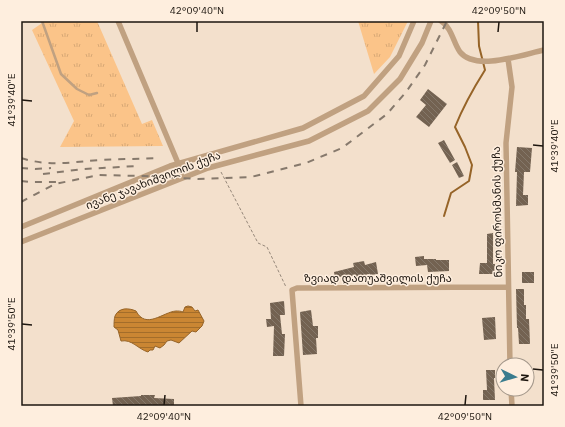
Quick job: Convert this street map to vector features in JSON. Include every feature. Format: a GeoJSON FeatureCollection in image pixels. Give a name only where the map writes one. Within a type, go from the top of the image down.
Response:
{"type":"FeatureCollection","features":[{"type":"Feature","properties":{"kind":"street"},"geometry":{"type":"LineString","coordinates":[[118,21],[178,163],[182,178]]}},
{"type":"Feature","properties":{"kind":"street"},"geometry":{"type":"LineString","coordinates":[[21,227],[178,163],[303,128],[364,96],[399,56],[414,21]]}},
{"type":"Feature","properties":{"kind":"street","name":"ივანე ჯავახიშვილის ქუჩა"},"geometry":{"type":"LineString","coordinates":[[21,242],[217,165],[309,141],[368,111],[400,79],[422,43],[431,21]]}},
{"type":"Feature","properties":{"kind":"street"},"geometry":{"type":"LineString","coordinates":[[441,21],[446,24],[461,53],[473,61],[479,62],[508,59],[544,50]]}},
{"type":"Feature","properties":{"kind":"street","name":"ნიკო ფიროსმანის ქუჩა"},"geometry":{"type":"LineString","coordinates":[[508,59],[512,87],[506,143],[510,357]]}},
{"type":"Feature","properties":{"kind":"street","name":"ზვიად დათუაშვილის ქუჩა"},"geometry":{"type":"LineString","coordinates":[[302,406],[292,290],[297,288],[508,287]]}},
{"type":"Feature","properties":{"kind":"lane"},"geometry":{"type":"LineString","coordinates":[[42,21],[61,74],[77,89],[89,95],[97,94]]}},
{"type":"Feature","properties":{"kind":"path"},"geometry":{"type":"LineString","coordinates":[[217,165],[258,243],[267,247],[285,287],[292,290]]}},
{"type":"Feature","properties":{"kind":"green space"},"geometry":{"type":"Polygon","coordinates":[[[45,21],[97,21],[142,124],[152,120],[163,146],[60,147],[74,121],[32,30],[45,21]]]}},
{"type":"Feature","properties":{"kind":"green space"},"geometry":{"type":"Polygon","coordinates":[[[358,21],[408,21],[390,57],[374,74],[358,21]]]}},
{"type":"Feature","properties":{"kind":"shaded area"},"geometry":{"type":"Polygon","coordinates":[[[185,307],[192,307],[195,311],[198,310],[204,321],[202,326],[196,332],[192,331],[179,343],[171,340],[167,341],[160,348],[155,346],[153,350],[148,352],[128,341],[121,341],[118,330],[114,327],[115,316],[122,310],[127,309],[136,311],[140,316],[150,320],[171,312],[183,312],[185,307]]]}},
{"type":"Feature","properties":{"kind":"building"},"geometry":{"type":"Polygon","coordinates":[[[428,89],[447,104],[429,127],[416,117],[426,105],[420,100],[428,89]]]}},
{"type":"Feature","properties":{"kind":"building"},"geometry":{"type":"Polygon","coordinates":[[[444,140],[455,160],[450,163],[438,143],[444,140]]]}},
{"type":"Feature","properties":{"kind":"building"},"geometry":{"type":"Polygon","coordinates":[[[517,147],[532,148],[530,172],[524,172],[523,195],[528,195],[528,205],[516,206],[517,172],[515,172],[517,147]]]}},
{"type":"Feature","properties":{"kind":"building"},"geometry":{"type":"Polygon","coordinates":[[[457,162],[464,176],[459,178],[452,165],[457,162]]]}},
{"type":"Feature","properties":{"kind":"building"},"geometry":{"type":"Polygon","coordinates":[[[493,233],[493,264],[495,264],[494,274],[479,274],[480,263],[487,263],[487,234],[493,233]]]}},
{"type":"Feature","properties":{"kind":"building"},"geometry":{"type":"Polygon","coordinates":[[[424,256],[424,259],[449,260],[449,271],[428,272],[427,265],[416,266],[415,257],[424,256]]]}},
{"type":"Feature","properties":{"kind":"building"},"geometry":{"type":"Polygon","coordinates":[[[364,261],[365,265],[376,262],[378,274],[335,278],[334,272],[354,267],[353,263],[364,261]]]}},
{"type":"Feature","properties":{"kind":"building"},"geometry":{"type":"Polygon","coordinates":[[[522,272],[534,272],[534,283],[522,283],[522,272]]]}},
{"type":"Feature","properties":{"kind":"building"},"geometry":{"type":"Polygon","coordinates":[[[516,289],[524,289],[524,305],[526,305],[526,319],[529,319],[530,344],[519,344],[516,289]]]}},
{"type":"Feature","properties":{"kind":"building"},"geometry":{"type":"Polygon","coordinates":[[[284,301],[285,315],[280,315],[282,334],[285,334],[284,356],[273,356],[274,326],[267,327],[266,319],[271,319],[270,303],[284,301]]]}},
{"type":"Feature","properties":{"kind":"building"},"geometry":{"type":"Polygon","coordinates":[[[311,310],[313,326],[318,326],[318,338],[316,338],[317,354],[303,355],[300,312],[311,310]]]}},
{"type":"Feature","properties":{"kind":"building"},"geometry":{"type":"Polygon","coordinates":[[[495,317],[496,339],[484,340],[482,318],[495,317]]]}},
{"type":"Feature","properties":{"kind":"building"},"geometry":{"type":"Polygon","coordinates":[[[486,370],[495,370],[495,400],[483,400],[483,390],[487,390],[486,370]]]}},
{"type":"Feature","properties":{"kind":"building"},"geometry":{"type":"Polygon","coordinates":[[[155,395],[154,398],[174,399],[174,406],[113,406],[112,398],[155,395]]]}},
{"type":"Feature","properties":{"kind":"waterway"},"geometry":{"type":"LineString","coordinates":[[444,216],[451,193],[469,181],[472,165],[455,127],[468,98],[485,70],[479,46],[478,21]]}},
{"type":"Feature","properties":{"kind":"railway"},"geometry":{"type":"LineString","coordinates":[[21,202],[55,184],[99,175],[198,179],[251,177],[306,163],[342,148],[387,114],[406,92],[425,65],[447,21]]}},
{"type":"Feature","properties":{"kind":"railway"},"geometry":{"type":"LineString","coordinates":[[21,158],[51,163],[160,158]]}},
{"type":"Feature","properties":{"kind":"railway"},"geometry":{"type":"LineString","coordinates":[[43,174],[84,169],[137,166]]}},
{"type":"Feature","properties":{"kind":"railway"},"geometry":{"type":"LineString","coordinates":[[21,168],[51,168]]}},
{"type":"Feature","properties":{"kind":"railway"},"geometry":{"type":"LineString","coordinates":[[21,181],[57,182]]}}]}
